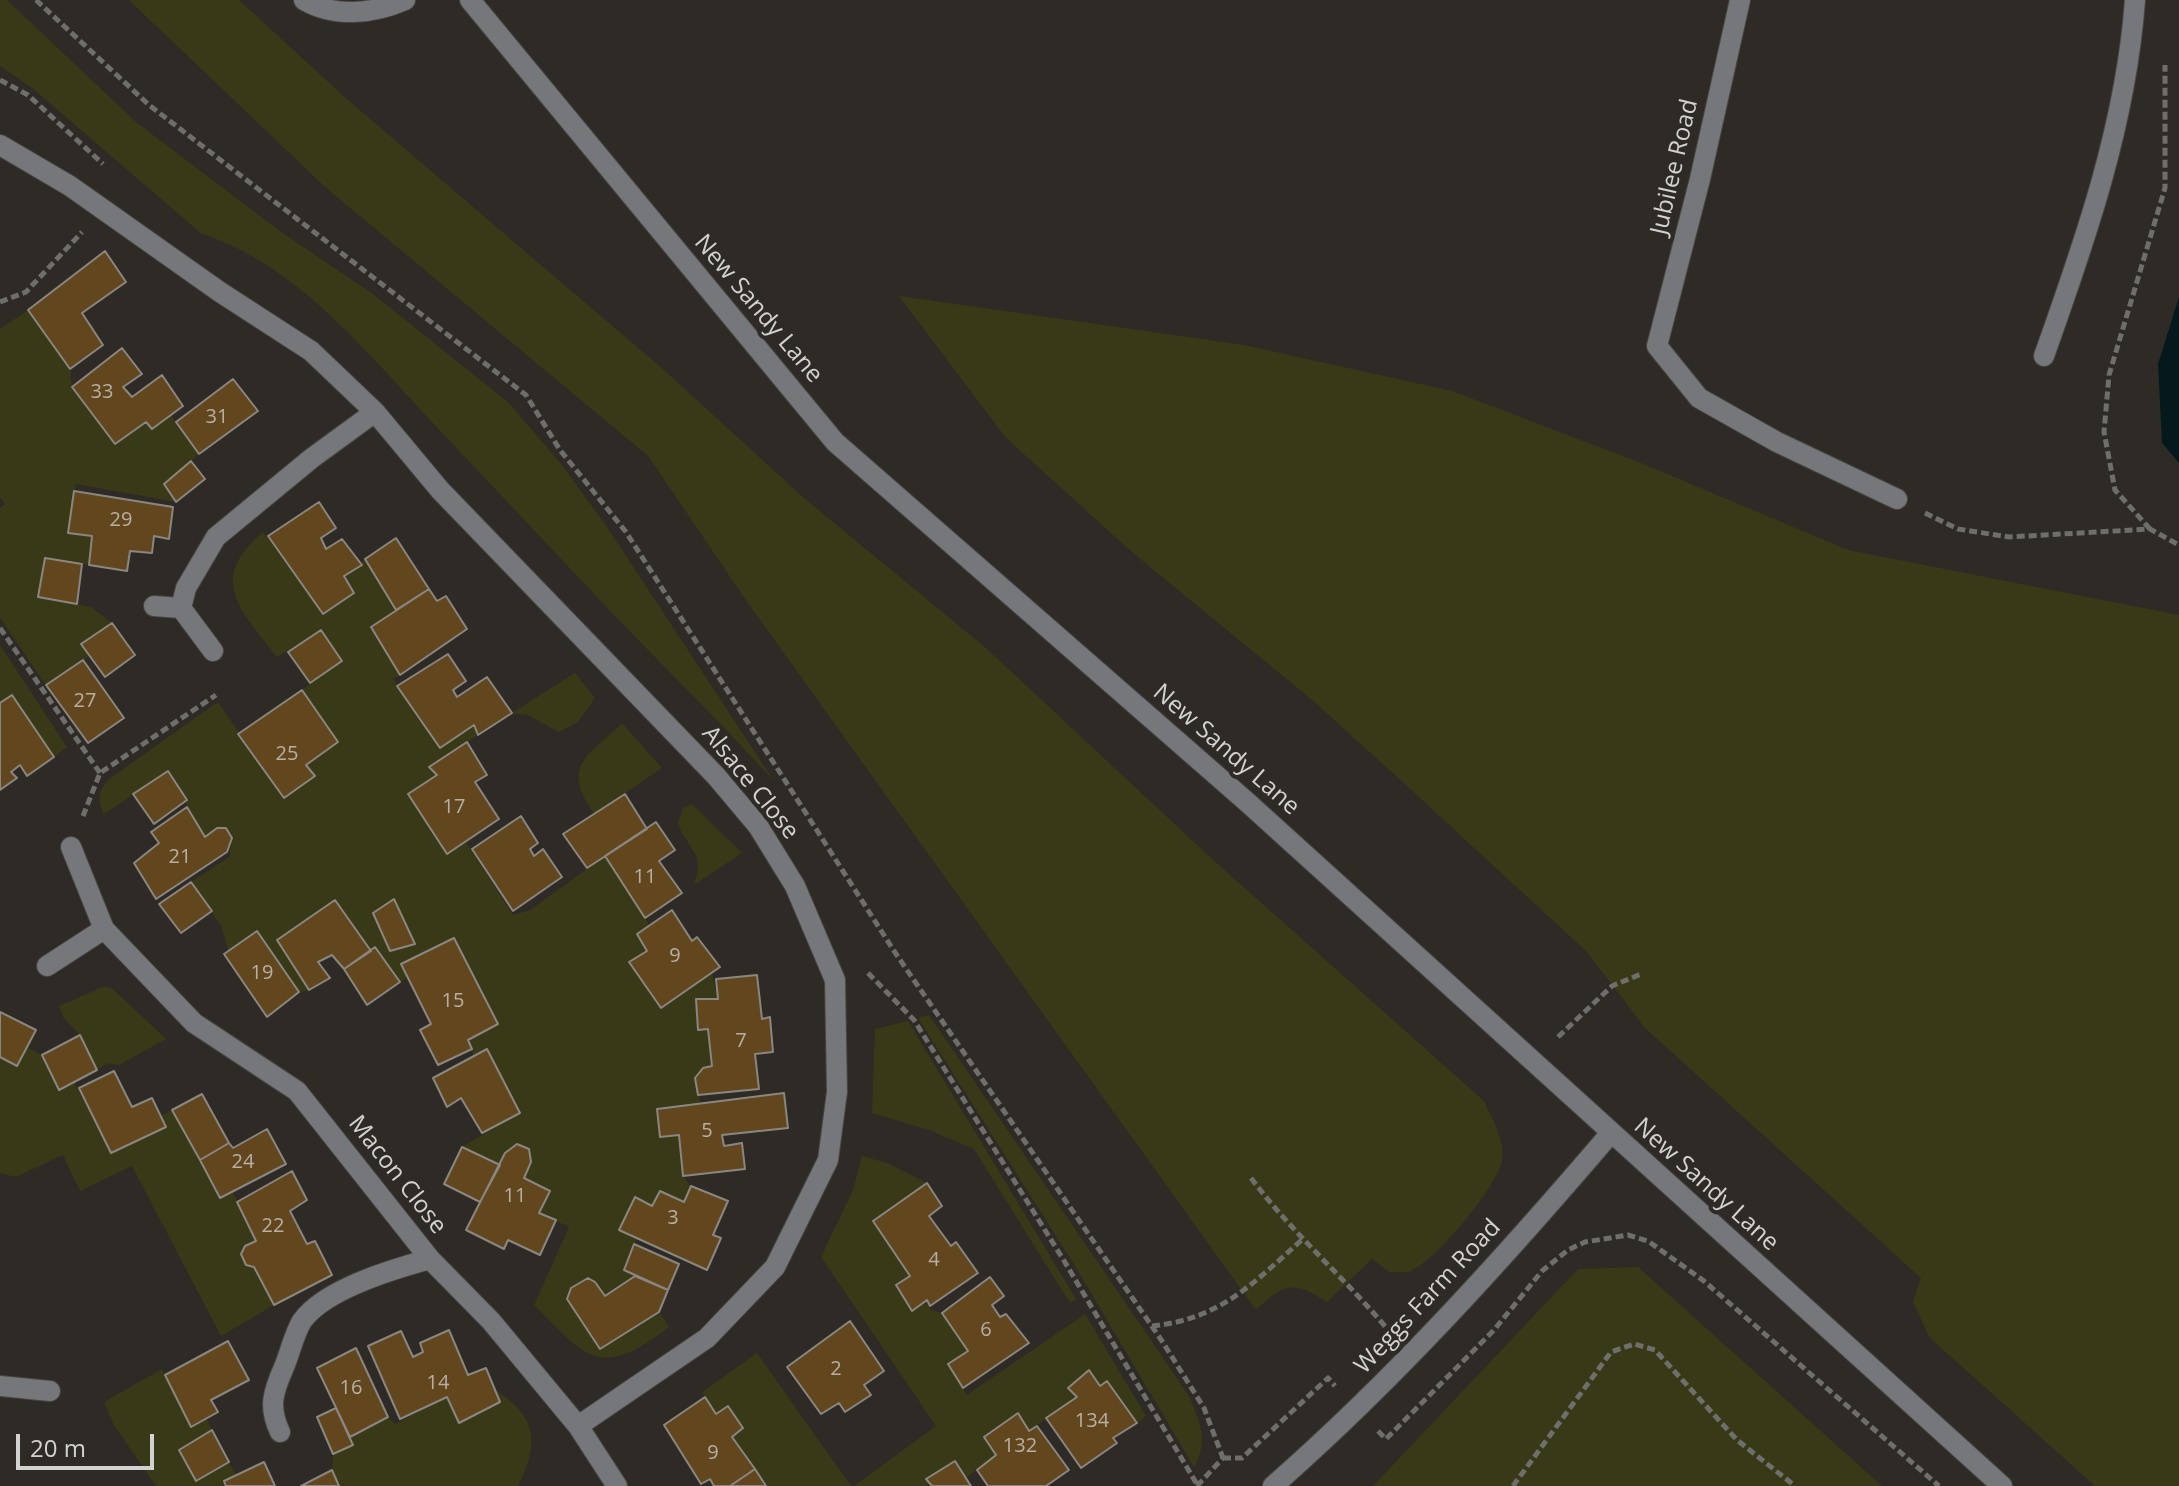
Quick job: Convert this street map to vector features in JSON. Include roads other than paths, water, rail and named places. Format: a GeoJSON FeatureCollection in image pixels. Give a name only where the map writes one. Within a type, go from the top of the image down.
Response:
{"type":"FeatureCollection","features":[{"type":"Feature","properties":{"kind":"street"},"geometry":{"type":"LineString","coordinates":[[304,0],[348,13],[384,9],[405,0]]}},
{"type":"Feature","properties":{"kind":"street","name":"New Sandy Lane"},"geometry":{"type":"LineString","coordinates":[[470,0],[835,442],[1247,802],[1531,1063],[2002,1486]]}},
{"type":"Feature","properties":{"kind":"street","name":"Jubilee Road"},"geometry":{"type":"LineString","coordinates":[[1740,0],[1700,179],[1657,346],[1699,398],[1777,442],[1897,499]]}},
{"type":"Feature","properties":{"kind":"street"},"geometry":{"type":"LineString","coordinates":[[2044,356],[2092,223],[2124,89],[2135,0]]}},
{"type":"Feature","properties":{"kind":"street","name":"Alsace Close"},"geometry":{"type":"LineString","coordinates":[[0,145],[104,208],[220,292],[311,351],[375,412],[440,490],[716,776],[758,826],[795,886],[835,980],[837,1092],[828,1160],[775,1267],[707,1338],[578,1426]]}},
{"type":"Feature","properties":{"kind":"street"},"geometry":{"type":"LineString","coordinates":[[181,608],[186,588],[216,537],[375,412]]}},
{"type":"Feature","properties":{"kind":"street"},"geometry":{"type":"LineString","coordinates":[[154,606],[181,608],[213,651]]}},
{"type":"Feature","properties":{"kind":"street","name":"Macon Close"},"geometry":{"type":"LineString","coordinates":[[71,847],[104,929],[194,1023],[297,1091],[430,1259],[491,1321],[578,1426],[617,1486]]}},
{"type":"Feature","properties":{"kind":"street"},"geometry":{"type":"LineString","coordinates":[[47,966],[104,929]]}},
{"type":"Feature","properties":{"kind":"street","name":"Weggs Farm Road"},"geometry":{"type":"LineString","coordinates":[[1281,1483],[1410,1356],[1610,1134]]}},
{"type":"Feature","properties":{"kind":"street"},"geometry":{"type":"LineString","coordinates":[[280,1432],[272,1416],[271,1398],[301,1323],[314,1307],[373,1276],[430,1259]]}},
{"type":"Feature","properties":{"kind":"street"},"geometry":{"type":"LineString","coordinates":[[0,1386],[50,1391]]}}]}
